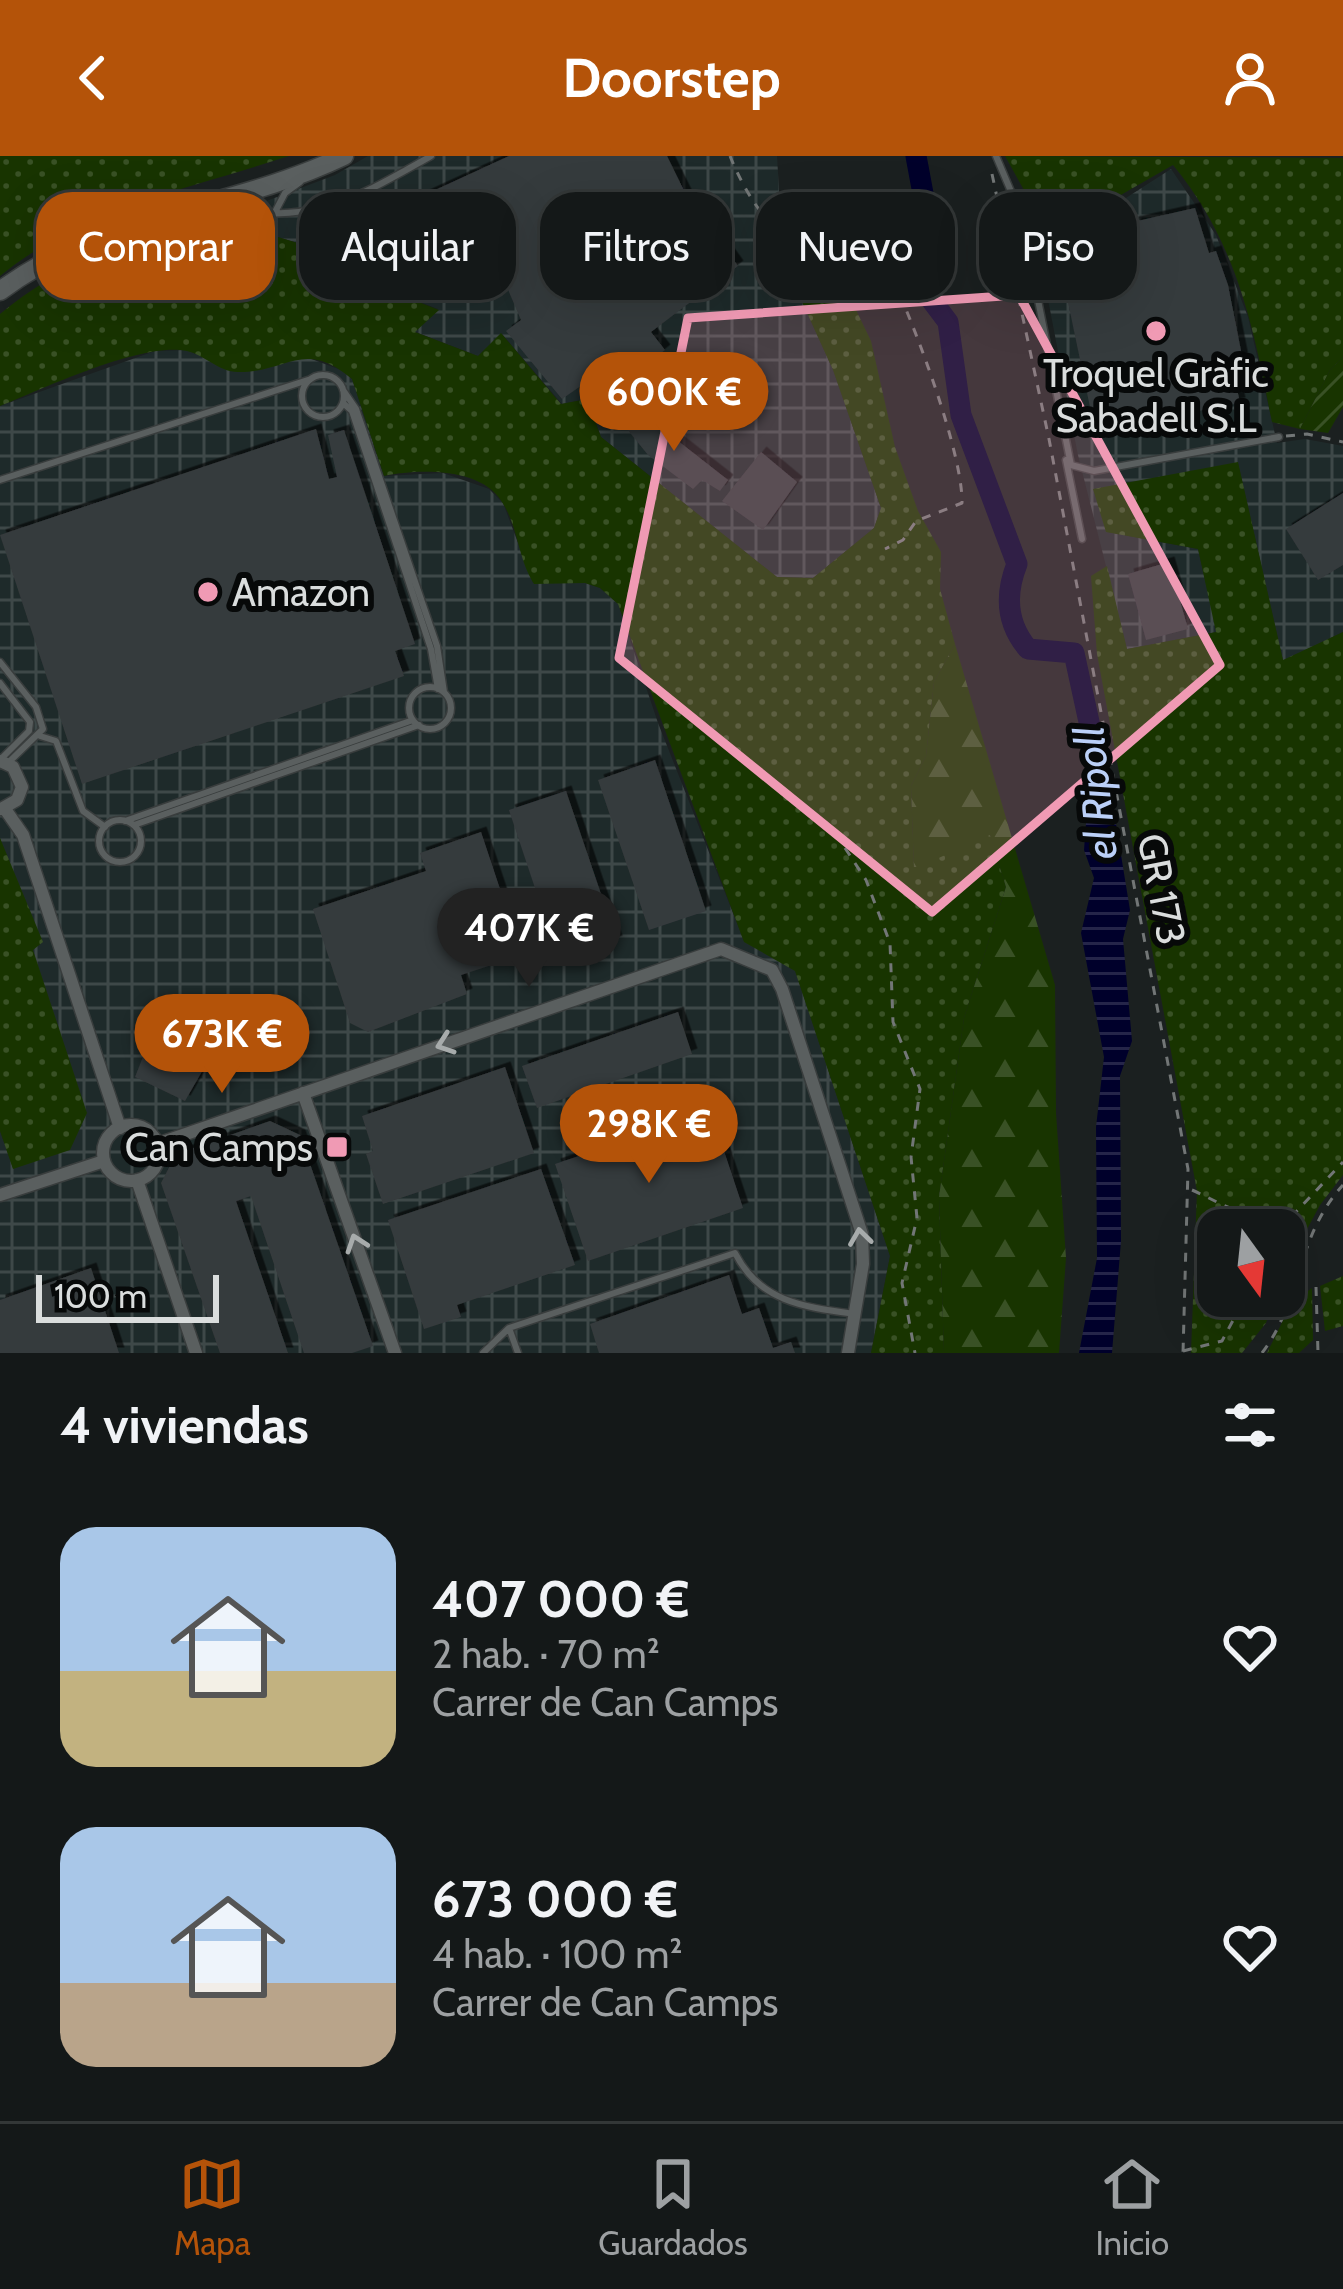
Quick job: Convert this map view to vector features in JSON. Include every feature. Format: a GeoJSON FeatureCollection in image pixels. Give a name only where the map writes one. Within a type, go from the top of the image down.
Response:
{"type":"FeatureCollection","features":[{"type":"Feature","properties":{"kind":"main road"},"geometry":{"type":"LineString","coordinates":[[228,192],[342,157]]}},
{"type":"Feature","properties":{"kind":"main road"},"geometry":{"type":"LineString","coordinates":[[0,290],[36,267]]}},
{"type":"Feature","properties":{"kind":"street"},"geometry":{"type":"LineString","coordinates":[[2,762],[18,773],[22,787],[17,800],[3,809],[22,835],[119,1128]]}},
{"type":"Feature","properties":{"kind":"street"},"geometry":{"type":"LineString","coordinates":[[157,1144],[721,949],[772,970],[782,989],[856,1211],[863,1264],[848,1353]]}},
{"type":"Feature","properties":{"kind":"street"},"geometry":{"type":"LineString","coordinates":[[303,1093],[395,1353]]}},
{"type":"Feature","properties":{"kind":"street"},"geometry":{"type":"LineString","coordinates":[[137,1126],[157,1144],[157,1162],[137,1180],[113,1174],[104,1161],[107,1138],[119,1128],[137,1126]]}},
{"type":"Feature","properties":{"kind":"street"},"geometry":{"type":"LineString","coordinates":[[0,1195],[104,1161]]}},
{"type":"Feature","properties":{"kind":"street"},"geometry":{"type":"LineString","coordinates":[[137,1180],[196,1353]]}},
{"type":"Feature","properties":{"kind":"lane"},"geometry":{"type":"LineString","coordinates":[[275,216],[342,206],[431,156]]}},
{"type":"Feature","properties":{"kind":"lane"},"geometry":{"type":"LineString","coordinates":[[996,156],[1021,215],[1082,539]]}},
{"type":"Feature","properties":{"kind":"lane"},"geometry":{"type":"LineString","coordinates":[[275,212],[285,193],[342,157]]}},
{"type":"Feature","properties":{"kind":"lane"},"geometry":{"type":"LineString","coordinates":[[0,480],[330,376],[356,409],[437,646],[441,690]]}},
{"type":"Feature","properties":{"kind":"lane"},"geometry":{"type":"LineString","coordinates":[[311,379],[302,395],[310,412],[329,416],[343,403]]}},
{"type":"Feature","properties":{"kind":"lane"},"geometry":{"type":"LineString","coordinates":[[105,827],[416,723],[435,728],[447,721],[451,703],[441,690],[359,433],[343,403],[344,390]]}},
{"type":"Feature","properties":{"kind":"lane"},"geometry":{"type":"LineString","coordinates":[[1066,457],[1081,471],[1094,471],[1280,437]]}},
{"type":"Feature","properties":{"kind":"lane"},"geometry":{"type":"LineString","coordinates":[[0,662],[36,707],[40,736]]}},
{"type":"Feature","properties":{"kind":"lane"},"geometry":{"type":"LineString","coordinates":[[0,683],[30,722],[29,731],[2,762]]}},
{"type":"Feature","properties":{"kind":"lane"},"geometry":{"type":"LineString","coordinates":[[416,723],[413,696],[425,688],[441,690]]}},
{"type":"Feature","properties":{"kind":"lane"},"geometry":{"type":"LineString","coordinates":[[125,821],[134,825],[416,723]]}},
{"type":"Feature","properties":{"kind":"lane"},"geometry":{"type":"LineString","coordinates":[[2,762],[40,736]]}},
{"type":"Feature","properties":{"kind":"lane"},"geometry":{"type":"LineString","coordinates":[[40,736],[56,741],[83,811],[105,827]]}},
{"type":"Feature","properties":{"kind":"lane"},"geometry":{"type":"LineString","coordinates":[[105,827],[101,850],[111,860],[125,861],[140,848],[134,825]]}},
{"type":"Feature","properties":{"kind":"lane"},"geometry":{"type":"LineString","coordinates":[[483,1353],[509,1328],[735,1252],[750,1282],[806,1308],[855,1314]]}},
{"type":"Feature","properties":{"kind":"lane"},"geometry":{"type":"LineString","coordinates":[[509,1328],[518,1353]]}},
{"type":"Feature","properties":{"kind":"path"},"geometry":{"type":"LineString","coordinates":[[730,156],[741,184],[781,235],[810,248],[860,236],[874,240],[907,314],[929,373],[962,503],[916,520],[903,539],[885,549]]}},
{"type":"Feature","properties":{"kind":"path","name":"GR 173"},"geometry":{"type":"LineString","coordinates":[[991,166],[1053,458],[1190,1189],[1183,1352]]}},
{"type":"Feature","properties":{"kind":"path"},"geometry":{"type":"LineString","coordinates":[[1280,437],[1307,434],[1343,442]]}},
{"type":"Feature","properties":{"kind":"path"},"geometry":{"type":"LineString","coordinates":[[844,848],[866,880],[890,943],[893,1022],[920,1088],[911,1157],[917,1218],[902,1283],[915,1353]]}},
{"type":"Feature","properties":{"kind":"path"},"geometry":{"type":"LineString","coordinates":[[1295,1209],[1343,1162]]}},
{"type":"Feature","properties":{"kind":"path"},"geometry":{"type":"LineString","coordinates":[[1262,1353],[1287,1303],[1318,1219],[1343,1185]]}},
{"type":"Feature","properties":{"kind":"path"},"geometry":{"type":"LineString","coordinates":[[1190,1189],[1235,1209]]}},
{"type":"Feature","properties":{"kind":"path"},"geometry":{"type":"LineString","coordinates":[[1316,1287],[1318,1353]]}},
{"type":"Feature","properties":{"kind":"path"},"geometry":{"type":"LineString","coordinates":[[1183,1352],[1205,1351],[1227,1335],[1236,1317]]}},
{"type":"Feature","properties":{"kind":"highlighted area"},"geometry":{"type":"Polygon","coordinates":[[[1019,295],[1220,665],[932,912],[619,658],[688,318],[1019,295]]]}},
{"type":"Feature","properties":{"kind":"shaded area"},"geometry":{"type":"Polygon","coordinates":[[[368,156],[777,156],[779,192],[756,192],[756,300],[801,300],[833,370],[881,508],[874,528],[813,578],[777,577],[601,437],[594,418],[609,410],[592,398],[562,404],[502,334],[478,356],[413,331],[438,309],[415,300],[516,300],[516,192],[299,192],[299,243],[275,236],[275,198],[335,175],[368,156]]]}},
{"type":"Feature","properties":{"kind":"shaded area"},"geometry":{"type":"Polygon","coordinates":[[[1171,169],[1216,235],[1248,317],[1277,443],[1305,439],[1343,446],[1343,632],[1283,661],[1238,463],[1107,532],[1198,549],[1217,632],[1127,649],[1078,455],[1048,300],[1137,300],[1135,192],[1171,169]]]}},
{"type":"Feature","properties":{"kind":"shaded area"},"geometry":{"type":"Polygon","coordinates":[[[187,350],[238,372],[306,357],[341,370],[352,379],[384,476],[443,473],[489,489],[503,503],[533,583],[585,583],[600,588],[618,604],[658,723],[744,941],[795,970],[890,1256],[871,1353],[0,1353],[0,1131],[13,1168],[33,949],[0,838],[0,406],[155,351],[187,350]]]}},
{"type":"Feature","properties":{"kind":"green space"},"geometry":{"type":"Polygon","coordinates":[[[0,156],[289,156],[172,192],[36,192],[36,251],[0,276],[0,156]]]}},
{"type":"Feature","properties":{"kind":"green space"},"geometry":{"type":"Polygon","coordinates":[[[1005,156],[1343,158],[1343,357],[1330,370],[1300,429],[1272,422],[1239,286],[1213,224],[1173,165],[1126,192],[1024,190],[1005,156]]]}},
{"type":"Feature","properties":{"kind":"green space"},"geometry":{"type":"Polygon","coordinates":[[[275,236],[299,243],[299,300],[413,300],[439,310],[415,332],[478,356],[501,333],[561,404],[592,398],[610,409],[594,418],[601,437],[777,577],[813,578],[874,528],[881,508],[833,370],[801,300],[851,300],[871,341],[895,447],[918,511],[941,552],[940,589],[955,644],[934,682],[926,756],[911,786],[914,868],[990,834],[1006,887],[964,1018],[939,1197],[944,1353],[871,1353],[890,1256],[795,971],[744,942],[618,604],[600,588],[585,583],[534,584],[507,511],[479,482],[448,473],[384,476],[352,379],[320,361],[295,360],[238,372],[187,351],[145,353],[93,368],[0,406],[0,314],[36,287],[36,300],[275,300],[275,236]]]}},
{"type":"Feature","properties":{"kind":"green space"},"geometry":{"type":"Polygon","coordinates":[[[1343,357],[1343,407],[1328,433],[1300,429],[1330,370],[1343,357]]]}},
{"type":"Feature","properties":{"kind":"green space"},"geometry":{"type":"Polygon","coordinates":[[[1238,462],[1283,660],[1343,632],[1343,1175],[1305,1233],[1305,1209],[1197,1209],[1197,1317],[1268,1317],[1242,1353],[1191,1353],[1197,1191],[1097,654],[1091,576],[1107,566],[1127,649],[1216,632],[1198,549],[1106,532],[1093,489],[1238,462]]]}},
{"type":"Feature","properties":{"kind":"green space"},"geometry":{"type":"Polygon","coordinates":[[[955,644],[1055,985],[1056,1113],[1066,1258],[1059,1353],[944,1353],[939,1197],[964,1018],[1006,887],[990,835],[914,869],[911,786],[926,756],[934,682],[955,644]]]}},
{"type":"Feature","properties":{"kind":"green space"},"geometry":{"type":"Polygon","coordinates":[[[0,838],[43,942],[33,950],[87,1113],[70,1150],[13,1169],[0,1131],[0,838]]]}},
{"type":"Feature","properties":{"kind":"green space"},"geometry":{"type":"Polygon","coordinates":[[[1343,1276],[1343,1326],[1325,1331],[1320,1286],[1343,1276]]]}},
{"type":"Feature","properties":{"kind":"green space"},"geometry":{"type":"Polygon","coordinates":[[[1312,1288],[1313,1340],[1299,1353],[1267,1353],[1285,1317],[1305,1317],[1305,1293],[1312,1288]]]}},
{"type":"Feature","properties":{"kind":"water"},"geometry":{"type":"Polygon","coordinates":[[[1090,725],[1114,812],[1130,910],[1123,939],[1132,1041],[1120,1076],[1121,1241],[1112,1353],[1079,1353],[1097,1258],[1096,1127],[1104,1057],[1081,933],[1094,878],[1084,850],[1086,823],[1100,798],[1090,725]]]}},
{"type":"Feature","properties":{"kind":"building"},"geometry":{"type":"Polygon","coordinates":[[[509,156],[667,156],[685,192],[540,192],[540,300],[693,300],[651,332],[665,350],[615,390],[598,374],[562,399],[506,331],[521,320],[512,300],[516,192],[431,192],[509,156]]]}},
{"type":"Feature","properties":{"kind":"building","name":"Troquel Gràfic Sabadell S.L"},"geometry":{"type":"Polygon","coordinates":[[[1195,208],[1209,253],[1216,251],[1228,285],[1246,376],[1235,379],[1240,403],[1095,431],[1068,300],[1137,300],[1137,221],[1195,208]]]}},
{"type":"Feature","properties":{"kind":"building"},"geometry":{"type":"Polygon","coordinates":[[[641,412],[728,480],[720,491],[702,480],[693,489],[648,455],[627,429],[641,412]]]}},
{"type":"Feature","properties":{"kind":"building","name":"Amazon"},"geometry":{"type":"Polygon","coordinates":[[[316,429],[329,479],[337,477],[328,435],[344,430],[415,644],[395,651],[404,676],[82,784],[0,535],[316,429]]]}},
{"type":"Feature","properties":{"kind":"building"},"geometry":{"type":"Polygon","coordinates":[[[761,452],[797,482],[763,530],[722,501],[761,452]]]}},
{"type":"Feature","properties":{"kind":"building"},"geometry":{"type":"Polygon","coordinates":[[[1343,493],[1343,565],[1318,580],[1286,529],[1343,493]]]}},
{"type":"Feature","properties":{"kind":"building"},"geometry":{"type":"Polygon","coordinates":[[[1169,562],[1188,629],[1146,640],[1128,574],[1169,562]]]}},
{"type":"Feature","properties":{"kind":"building"},"geometry":{"type":"Polygon","coordinates":[[[655,760],[706,911],[649,930],[598,780],[655,760]]]}},
{"type":"Feature","properties":{"kind":"building"},"geometry":{"type":"Polygon","coordinates":[[[566,791],[617,941],[559,960],[509,810],[566,791]]]}},
{"type":"Feature","properties":{"kind":"building"},"geometry":{"type":"Polygon","coordinates":[[[481,832],[522,955],[461,975],[467,994],[368,1032],[350,1023],[313,909],[426,871],[420,853],[481,832]]]}},
{"type":"Feature","properties":{"kind":"building"},"geometry":{"type":"Polygon","coordinates":[[[678,1012],[692,1054],[537,1108],[522,1066],[678,1012]]]}},
{"type":"Feature","properties":{"kind":"building"},"geometry":{"type":"Polygon","coordinates":[[[159,1016],[176,1024],[168,1042],[208,1061],[185,1101],[135,1077],[159,1016]]]}},
{"type":"Feature","properties":{"kind":"building"},"geometry":{"type":"Polygon","coordinates":[[[505,1067],[534,1153],[383,1204],[366,1154],[373,1151],[362,1116],[505,1067]]]}},
{"type":"Feature","properties":{"kind":"building"},"geometry":{"type":"Polygon","coordinates":[[[711,1112],[743,1208],[588,1261],[555,1164],[711,1112]]]}},
{"type":"Feature","properties":{"kind":"building"},"geometry":{"type":"Polygon","coordinates":[[[270,1121],[300,1135],[373,1346],[352,1353],[304,1353],[251,1196],[236,1201],[288,1353],[220,1353],[161,1183],[176,1154],[270,1121]]]}},
{"type":"Feature","properties":{"kind":"building"},"geometry":{"type":"Polygon","coordinates":[[[541,1169],[575,1265],[457,1305],[461,1317],[424,1329],[388,1220],[541,1169]]]}},
{"type":"Feature","properties":{"kind":"building"},"geometry":{"type":"Polygon","coordinates":[[[91,1268],[119,1353],[0,1353],[0,1300],[91,1268]]]}},
{"type":"Feature","properties":{"kind":"building"},"geometry":{"type":"Polygon","coordinates":[[[729,1275],[742,1314],[759,1308],[773,1348],[791,1342],[795,1353],[599,1353],[590,1324],[729,1275]]]}},
{"type":"Feature","properties":{"kind":"waterway","name":"el Ripoll"},"geometry":{"type":"LineString","coordinates":[[916,156],[924,199],[911,264],[917,281],[948,322],[961,415],[1017,564],[1009,597],[1012,619],[1028,649],[1074,653],[1096,754]]}},
{"type":"Feature","properties":{"kind":"place","name":"Troquel Gràfic Sabadell S.L"},"geometry":{"type":"Point","coordinates":[1156,331]}},
{"type":"Feature","properties":{"kind":"place","name":"Amazon"},"geometry":{"type":"Point","coordinates":[208,592]}},
{"type":"Feature","properties":{"kind":"place","name":"Can Camps"},"geometry":{"type":"Point","coordinates":[337,1147]}}]}
